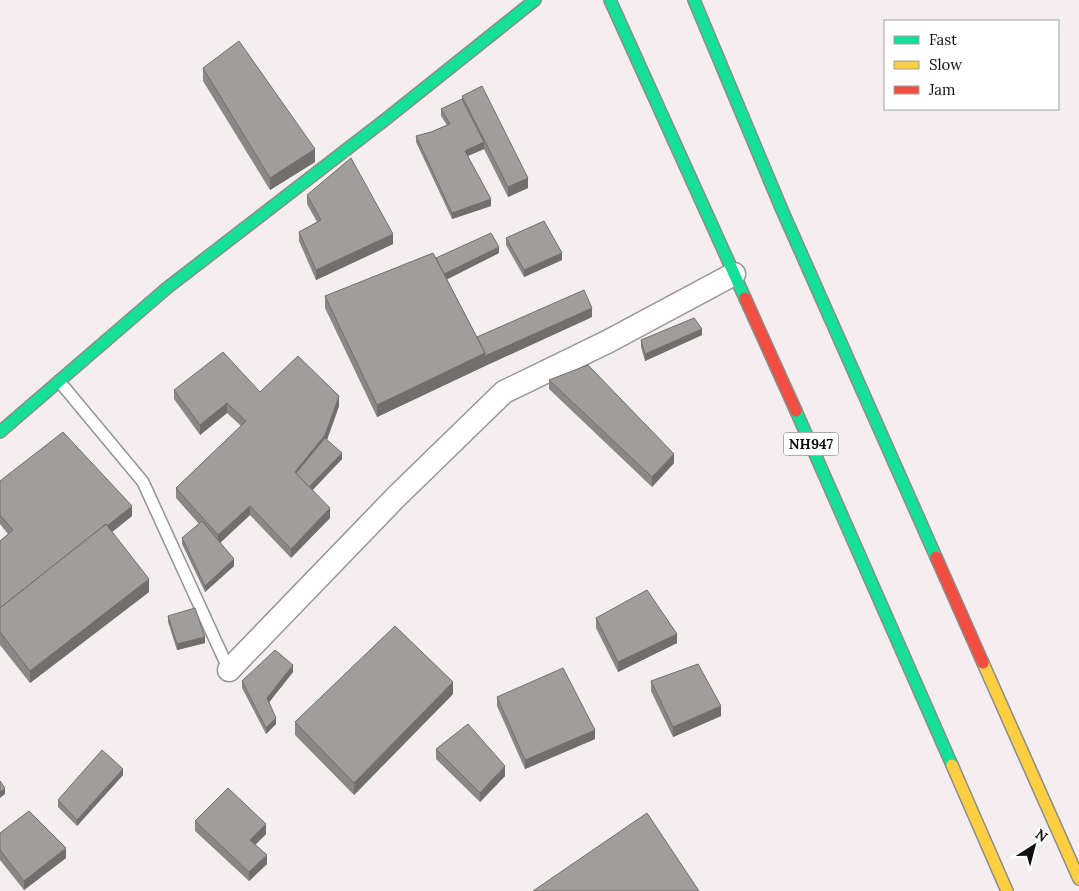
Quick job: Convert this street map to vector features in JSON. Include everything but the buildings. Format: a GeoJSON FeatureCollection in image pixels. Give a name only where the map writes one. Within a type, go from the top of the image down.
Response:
{"type":"FeatureCollection","features":[{"type":"Feature","properties":{"kind":"main road"},"geometry":{"type":"LineString","coordinates":[[0,432],[167,288],[386,119],[535,0]]}},
{"type":"Feature","properties":{"kind":"main road","name":"NH947"},"geometry":{"type":"LineString","coordinates":[[610,0],[815,452],[1007,891]]}},
{"type":"Feature","properties":{"kind":"main road"},"geometry":{"type":"LineString","coordinates":[[694,0],[782,210],[1079,879]]}},
{"type":"Feature","properties":{"kind":"street"},"geometry":{"type":"LineString","coordinates":[[229,670],[397,496],[504,392],[607,342],[734,274]]}},
{"type":"Feature","properties":{"kind":"lane"},"geometry":{"type":"LineString","coordinates":[[59,381],[143,482],[229,670]]}},
{"type":"Feature","properties":{"kind":"shaded area"},"geometry":{"type":"Polygon","coordinates":[[[0,0],[1079,0],[1079,891],[0,891],[0,0]]]}},
{"type":"Feature","properties":{"kind":"traffic: fast"},"geometry":{"type":"LineString","coordinates":[[0,432],[167,288],[386,119],[535,0]]}},
{"type":"Feature","properties":{"kind":"traffic: fast"},"geometry":{"type":"LineString","coordinates":[[610,0],[745,298]]}},
{"type":"Feature","properties":{"kind":"traffic: fast"},"geometry":{"type":"LineString","coordinates":[[694,0],[782,210],[936,557]]}},
{"type":"Feature","properties":{"kind":"traffic: fast"},"geometry":{"type":"LineString","coordinates":[[796,411],[952,765]]}},
{"type":"Feature","properties":{"kind":"traffic: slow"},"geometry":{"type":"LineString","coordinates":[[983,663],[1079,879]]}},
{"type":"Feature","properties":{"kind":"traffic: slow"},"geometry":{"type":"LineString","coordinates":[[952,765],[1007,891]]}},
{"type":"Feature","properties":{"kind":"traffic: jam"},"geometry":{"type":"LineString","coordinates":[[745,298],[796,411]]}},
{"type":"Feature","properties":{"kind":"traffic: jam"},"geometry":{"type":"LineString","coordinates":[[936,557],[983,663]]}}]}
